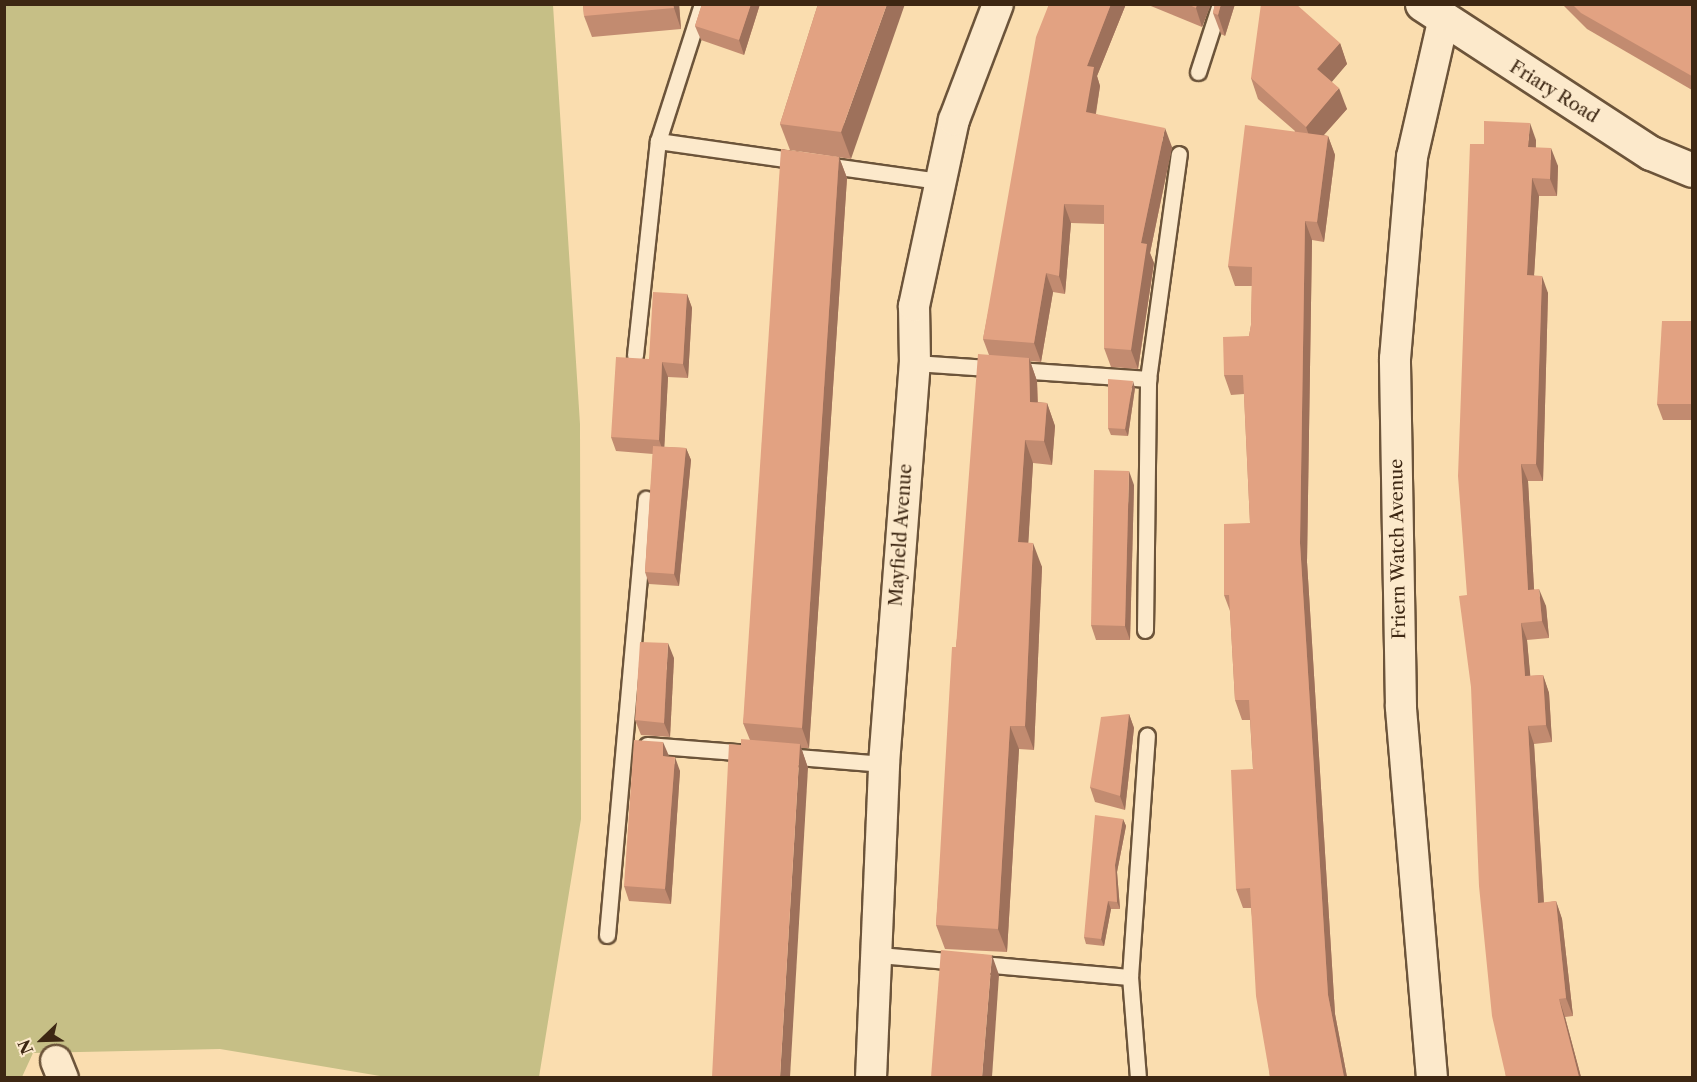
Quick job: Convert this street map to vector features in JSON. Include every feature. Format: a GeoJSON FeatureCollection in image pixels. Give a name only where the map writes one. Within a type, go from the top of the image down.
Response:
{"type":"FeatureCollection","features":[{"type":"Feature","properties":{"kind":"street","name":"Mayfield Avenue"},"geometry":{"type":"LineString","coordinates":[[871,1077],[878,955],[884,764],[915,363],[914,306],[939,181],[954,120],[998,4]]}},
{"type":"Feature","properties":{"kind":"street","name":"Friary Road"},"geometry":{"type":"LineString","coordinates":[[1433,13],[1651,153],[1692,170]]}},
{"type":"Feature","properties":{"kind":"street","name":"Friern Watch Avenue"},"geometry":{"type":"LineString","coordinates":[[1432,1077],[1401,707],[1395,359],[1413,157],[1433,13]]}},
{"type":"Feature","properties":{"kind":"lane"},"geometry":{"type":"LineString","coordinates":[[635,355],[658,141],[702,4]]}},
{"type":"Feature","properties":{"kind":"lane"},"geometry":{"type":"LineString","coordinates":[[1198,72],[1220,4]]}},
{"type":"Feature","properties":{"kind":"lane"},"geometry":{"type":"LineString","coordinates":[[658,141],[939,181]]}},
{"type":"Feature","properties":{"kind":"lane"},"geometry":{"type":"LineString","coordinates":[[1145,630],[1148,379],[1179,154]]}},
{"type":"Feature","properties":{"kind":"lane"},"geometry":{"type":"LineString","coordinates":[[915,363],[1148,379]]}},
{"type":"Feature","properties":{"kind":"lane"},"geometry":{"type":"LineString","coordinates":[[607,935],[646,499]]}},
{"type":"Feature","properties":{"kind":"lane"},"geometry":{"type":"LineString","coordinates":[[1138,1077],[1130,977],[1147,736]]}},
{"type":"Feature","properties":{"kind":"lane"},"geometry":{"type":"LineString","coordinates":[[623,743],[884,764]]}},
{"type":"Feature","properties":{"kind":"lane"},"geometry":{"type":"LineString","coordinates":[[878,955],[1130,977]]}},
{"type":"Feature","properties":{"kind":"shaded area"},"geometry":{"type":"Polygon","coordinates":[[[5,5],[553,5],[580,424],[581,819],[539,1077],[386,1077],[220,1049],[33,1053],[22,1077],[5,1078],[5,5]]]}},
{"type":"Feature","properties":{"kind":"building"},"geometry":{"type":"Polygon","coordinates":[[[583,4],[673,4],[674,8],[584,16],[583,4]]]}},
{"type":"Feature","properties":{"kind":"building"},"geometry":{"type":"Polygon","coordinates":[[[702,4],[751,4],[739,40],[695,26],[702,4]]]}},
{"type":"Feature","properties":{"kind":"building"},"geometry":{"type":"Polygon","coordinates":[[[818,4],[887,4],[841,132],[780,124],[818,4]]]}},
{"type":"Feature","properties":{"kind":"building"},"geometry":{"type":"Polygon","coordinates":[[[1049,4],[1111,4],[1087,66],[1094,67],[1086,112],[1165,128],[1141,243],[1147,244],[1131,350],[1104,348],[1104,205],[1064,204],[1059,276],[1046,273],[1034,343],[983,339],[1036,37],[1049,4]]]}},
{"type":"Feature","properties":{"kind":"building"},"geometry":{"type":"Polygon","coordinates":[[[1215,4],[1221,4],[1218,15],[1213,13],[1215,4]]]}},
{"type":"Feature","properties":{"kind":"building"},"geometry":{"type":"Polygon","coordinates":[[[1261,4],[1296,4],[1340,43],[1317,69],[1339,88],[1306,127],[1251,78],[1261,4]]]}},
{"type":"Feature","properties":{"kind":"building"},"geometry":{"type":"Polygon","coordinates":[[[1572,4],[1692,4],[1692,76],[1581,13],[1572,4]]]}},
{"type":"Feature","properties":{"kind":"building"},"geometry":{"type":"Polygon","coordinates":[[[1484,121],[1530,123],[1528,147],[1551,148],[1550,179],[1532,178],[1527,275],[1542,276],[1536,464],[1521,464],[1528,590],[1539,589],[1542,621],[1521,623],[1525,676],[1543,675],[1546,725],[1528,726],[1538,903],[1556,901],[1566,998],[1559,999],[1579,1077],[1506,1077],[1492,1016],[1479,886],[1471,687],[1459,596],[1467,595],[1458,476],[1470,144],[1484,144],[1484,121]]]}},
{"type":"Feature","properties":{"kind":"building"},"geometry":{"type":"Polygon","coordinates":[[[1245,125],[1328,136],[1317,222],[1305,221],[1300,543],[1328,995],[1344,1077],[1270,1077],[1256,996],[1250,888],[1236,889],[1231,770],[1253,769],[1249,700],[1235,700],[1229,595],[1224,595],[1224,524],[1250,523],[1243,375],[1224,375],[1223,337],[1249,336],[1251,325],[1252,267],[1228,266],[1245,125]]]}},
{"type":"Feature","properties":{"kind":"building"},"geometry":{"type":"Polygon","coordinates":[[[781,149],[839,157],[802,728],[743,723],[781,149]]]}},
{"type":"Feature","properties":{"kind":"building"},"geometry":{"type":"Polygon","coordinates":[[[653,292],[687,294],[683,364],[662,362],[659,440],[611,437],[616,357],[649,359],[653,292]]]}},
{"type":"Feature","properties":{"kind":"building"},"geometry":{"type":"Polygon","coordinates":[[[1662,321],[1692,321],[1692,404],[1657,404],[1662,321]]]}},
{"type":"Feature","properties":{"kind":"building"},"geometry":{"type":"Polygon","coordinates":[[[978,354],[1029,358],[1030,402],[1047,403],[1044,441],[1025,440],[1018,542],[1033,543],[1025,726],[1010,726],[998,929],[936,925],[952,647],[956,647],[978,354]]]}},
{"type":"Feature","properties":{"kind":"building"},"geometry":{"type":"Polygon","coordinates":[[[1108,379],[1133,381],[1125,429],[1108,428],[1108,379]]]}},
{"type":"Feature","properties":{"kind":"building"},"geometry":{"type":"Polygon","coordinates":[[[653,446],[686,448],[674,574],[645,572],[653,446]]]}},
{"type":"Feature","properties":{"kind":"building"},"geometry":{"type":"Polygon","coordinates":[[[1094,470],[1129,471],[1125,626],[1091,625],[1094,470]]]}},
{"type":"Feature","properties":{"kind":"building"},"geometry":{"type":"Polygon","coordinates":[[[640,642],[668,643],[664,723],[635,720],[640,642]]]}},
{"type":"Feature","properties":{"kind":"building"},"geometry":{"type":"Polygon","coordinates":[[[1129,714],[1120,796],[1090,787],[1101,717],[1129,714]]]}},
{"type":"Feature","properties":{"kind":"building"},"geometry":{"type":"Polygon","coordinates":[[[741,739],[800,744],[780,1077],[712,1077],[729,744],[741,745],[741,739]]]}},
{"type":"Feature","properties":{"kind":"building"},"geometry":{"type":"Polygon","coordinates":[[[634,740],[663,742],[663,756],[675,757],[665,889],[624,886],[634,740]]]}},
{"type":"Feature","properties":{"kind":"building"},"geometry":{"type":"Polygon","coordinates":[[[1095,815],[1123,819],[1115,865],[1117,902],[1108,901],[1101,939],[1084,937],[1095,815]]]}},
{"type":"Feature","properties":{"kind":"building"},"geometry":{"type":"Polygon","coordinates":[[[941,950],[992,955],[982,1077],[931,1077],[941,950]]]}}]}
